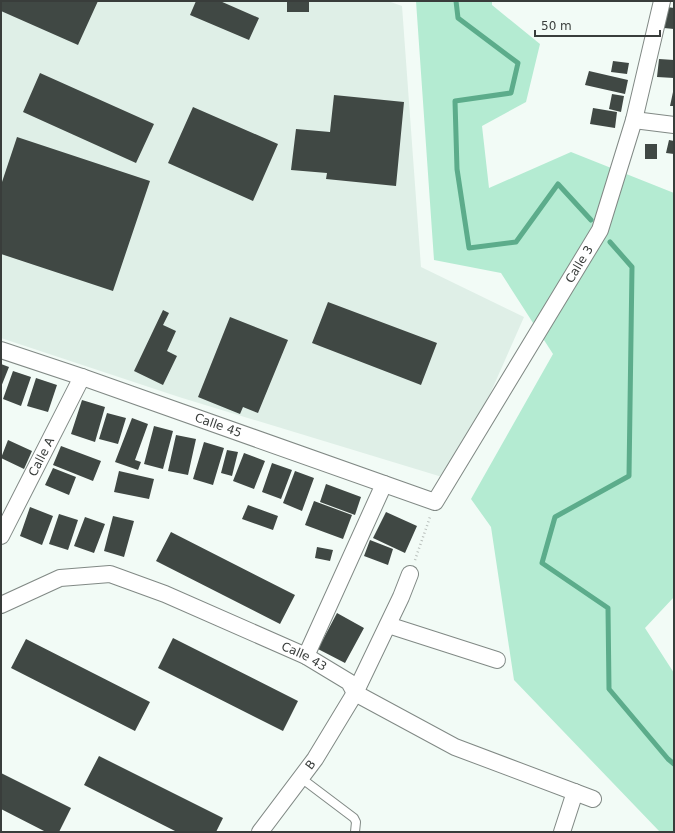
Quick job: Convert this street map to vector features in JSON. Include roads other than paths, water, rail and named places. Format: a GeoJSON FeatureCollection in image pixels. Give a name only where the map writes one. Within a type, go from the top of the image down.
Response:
{"type":"FeatureCollection","features":[{"type":"Feature","properties":{"kind":"street","name":"Calle 3"},"geometry":{"type":"LineString","coordinates":[[435,502],[600,230],[634,120],[662,1]]}},
{"type":"Feature","properties":{"kind":"street"},"geometry":{"type":"LineString","coordinates":[[634,120],[674,125]]}},
{"type":"Feature","properties":{"kind":"street","name":"Calle 45"},"geometry":{"type":"LineString","coordinates":[[1,350],[82,377],[435,502]]}},
{"type":"Feature","properties":{"kind":"street","name":"Calle A"},"geometry":{"type":"LineString","coordinates":[[1,536],[82,377]]}},
{"type":"Feature","properties":{"kind":"street"},"geometry":{"type":"LineString","coordinates":[[306,656],[384,484]]}},
{"type":"Feature","properties":{"kind":"street","name":"Calle 43"},"geometry":{"type":"LineString","coordinates":[[1,605],[60,578],[110,574],[165,594],[306,656],[349,682],[355,693],[455,747],[593,799]]}},
{"type":"Feature","properties":{"kind":"street","name":"B"},"geometry":{"type":"LineString","coordinates":[[260,832],[315,759],[355,693],[388,625],[410,574]]}},
{"type":"Feature","properties":{"kind":"street"},"geometry":{"type":"LineString","coordinates":[[388,625],[497,660]]}},
{"type":"Feature","properties":{"kind":"street"},"geometry":{"type":"LineString","coordinates":[[562,832],[575,792]]}},
{"type":"Feature","properties":{"kind":"lane"},"geometry":{"type":"LineString","coordinates":[[301,778],[354,818],[356,822],[355,832]]}},
{"type":"Feature","properties":{"kind":"waterway"},"geometry":{"type":"LineString","coordinates":[[456,1],[458,18],[518,63],[511,93],[455,101],[457,169],[469,248],[516,242],[558,184],[591,220]]}},
{"type":"Feature","properties":{"kind":"waterway"},"geometry":{"type":"LineString","coordinates":[[610,242],[632,267],[629,476],[555,517],[542,563],[608,608],[609,689],[668,759],[674,764]]}}]}
